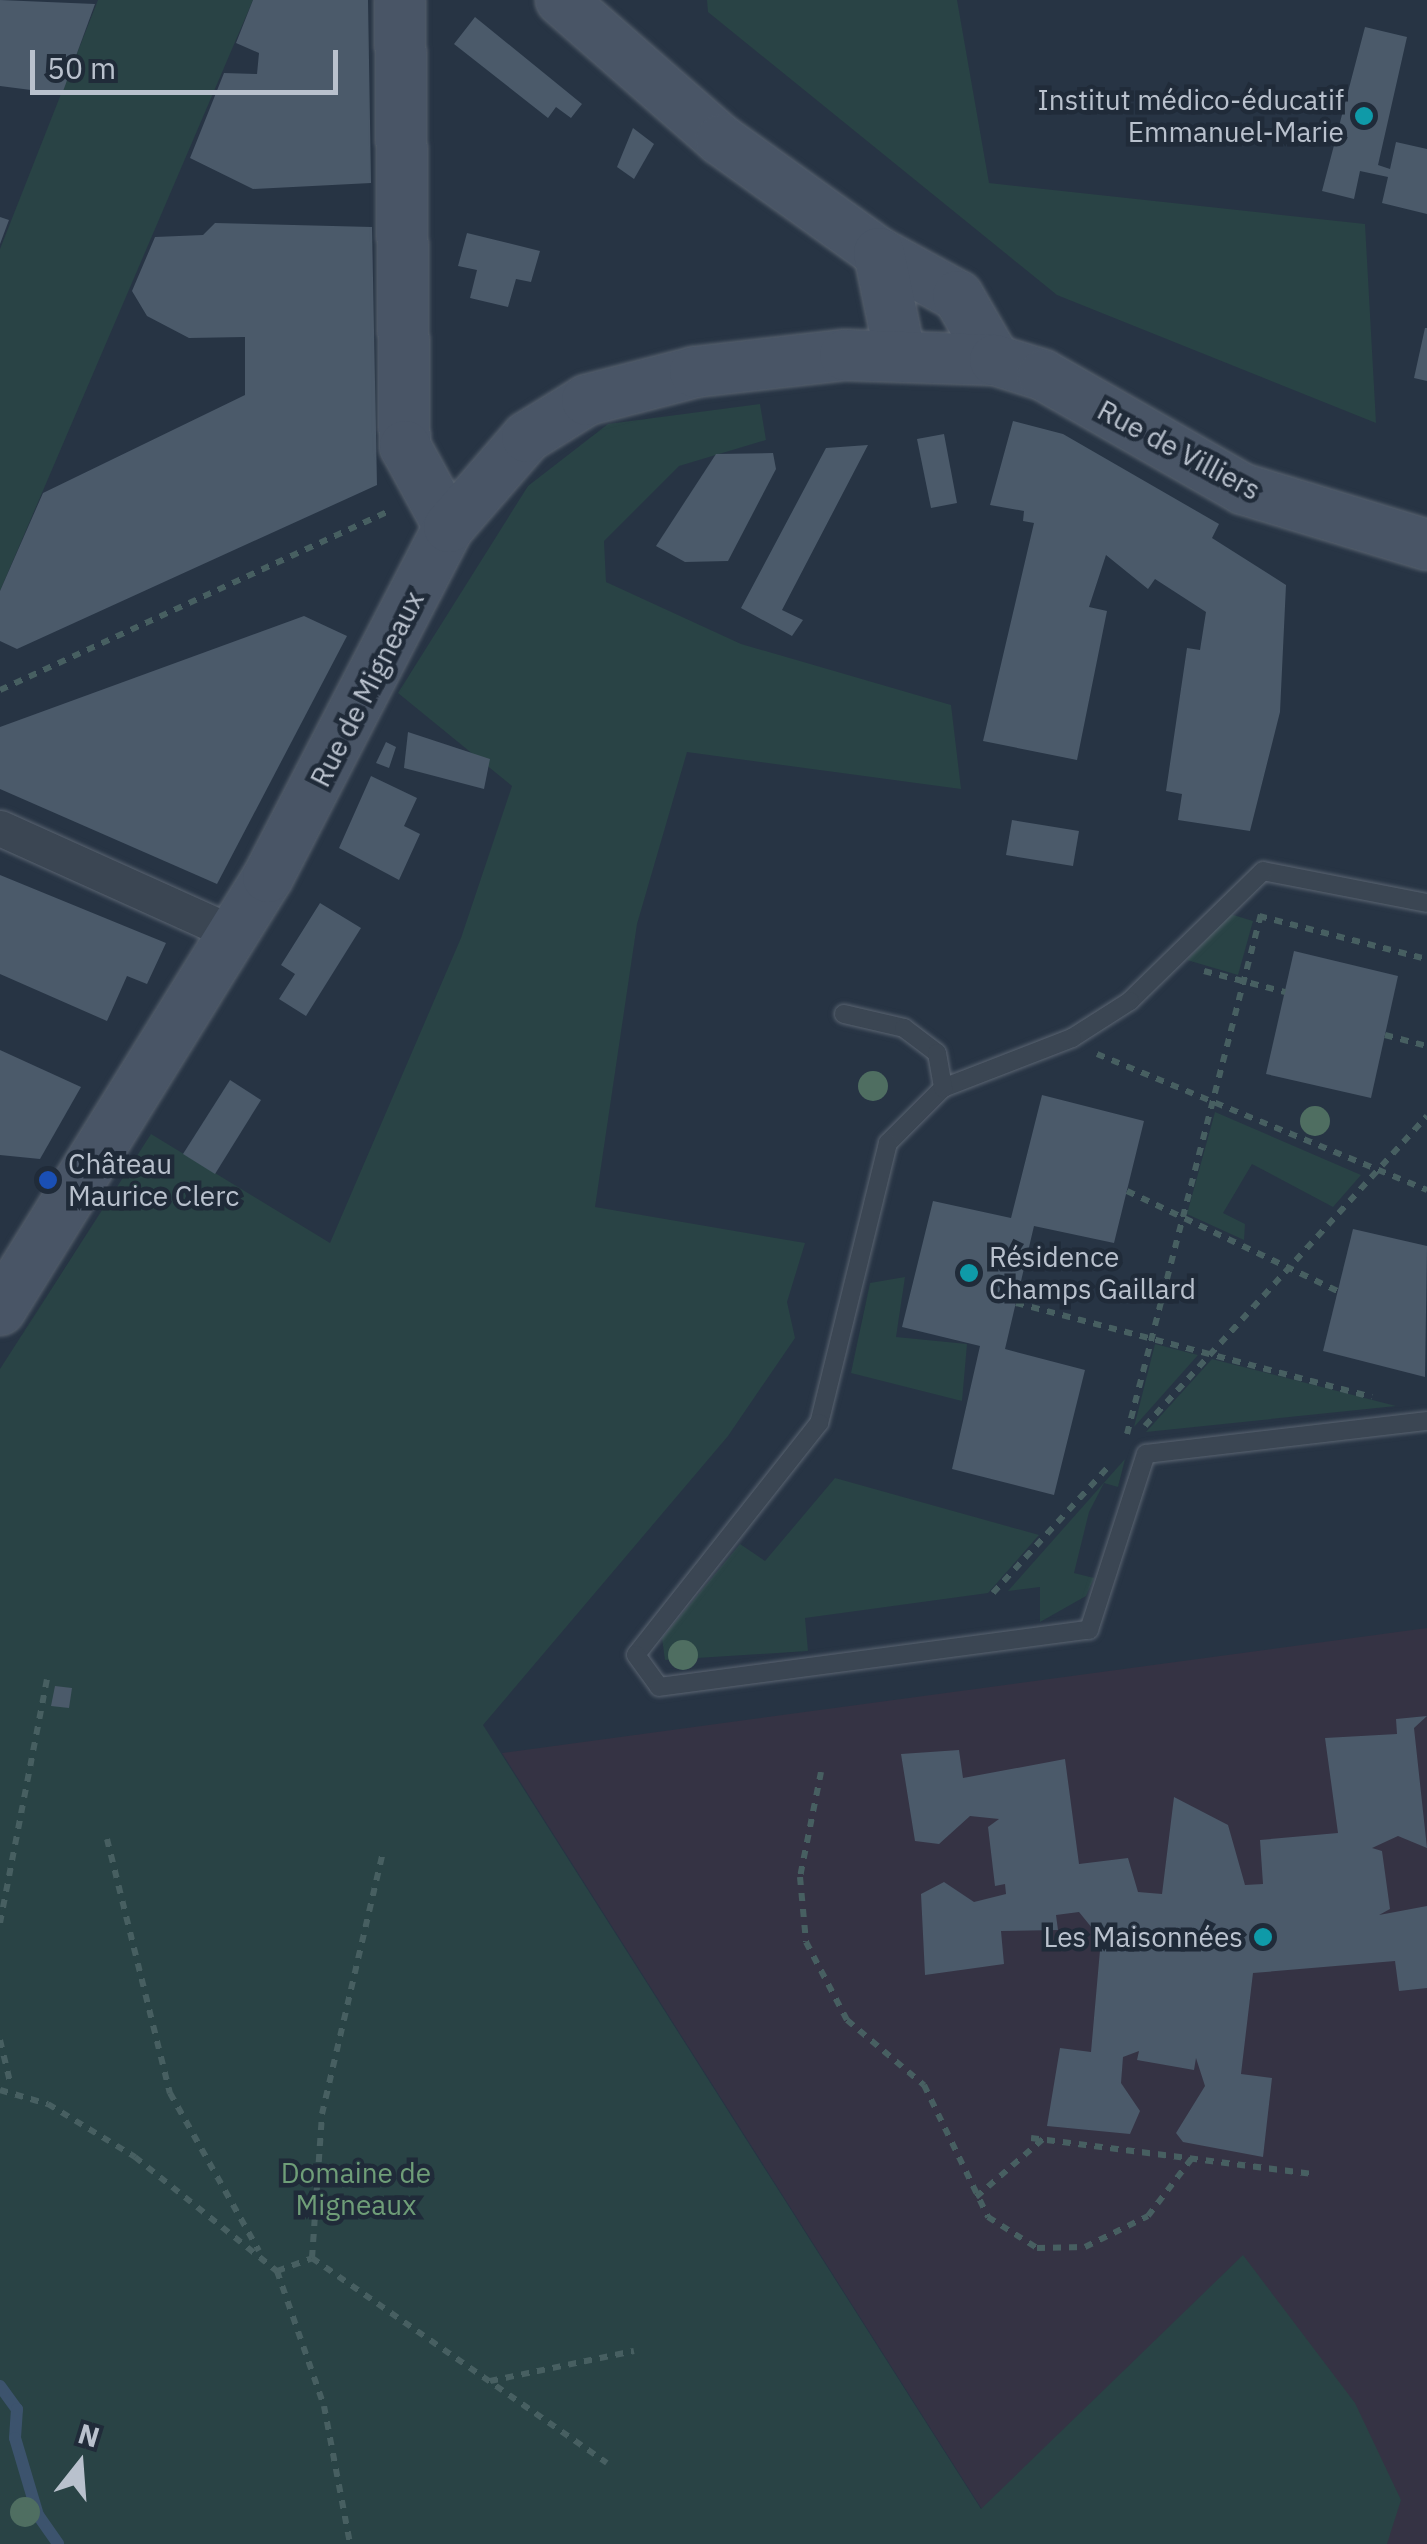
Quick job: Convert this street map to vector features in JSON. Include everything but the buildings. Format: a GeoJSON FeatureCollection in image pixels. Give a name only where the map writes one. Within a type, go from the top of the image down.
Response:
{"type":"FeatureCollection","features":[{"type":"Feature","properties":{"kind":"street"},"geometry":{"type":"LineString","coordinates":[[400,0],[405,446],[449,527]]}},
{"type":"Feature","properties":{"kind":"street"},"geometry":{"type":"LineString","coordinates":[[562,0],[721,140],[879,253],[958,296],[995,360]]}},
{"type":"Feature","properties":{"kind":"street"},"geometry":{"type":"LineString","coordinates":[[879,253],[917,351]]}},
{"type":"Feature","properties":{"kind":"street","name":"Rue de Migneaux"},"geometry":{"type":"LineString","coordinates":[[0,1310],[236,934],[449,527],[527,437],[587,400],[695,372],[917,351]]}},
{"type":"Feature","properties":{"kind":"street","name":"Rue de Villiers"},"geometry":{"type":"LineString","coordinates":[[917,351],[995,360],[1043,375],[1243,489],[1427,545]]}},
{"type":"Feature","properties":{"kind":"street"},"geometry":{"type":"LineString","coordinates":[[0,828],[236,934]]}},
{"type":"Feature","properties":{"kind":"lane"},"geometry":{"type":"LineString","coordinates":[[1427,904],[1272,872],[1220,906],[1130,1001],[1066,1040],[942,1088],[888,1143],[819,1423],[636,1655],[659,1687],[1088,1630],[1146,1454],[1427,1421]]}},
{"type":"Feature","properties":{"kind":"lane"},"geometry":{"type":"LineString","coordinates":[[844,1014],[915,1036],[937,1053],[942,1088]]}},
{"type":"Feature","properties":{"kind":"path"},"geometry":{"type":"LineString","coordinates":[[0,690],[383,520],[404,494]]}},
{"type":"Feature","properties":{"kind":"path"},"geometry":{"type":"LineString","coordinates":[[1123,1450],[1272,872]]}},
{"type":"Feature","properties":{"kind":"path"},"geometry":{"type":"LineString","coordinates":[[1220,906],[1427,959]]}},
{"type":"Feature","properties":{"kind":"path"},"geometry":{"type":"LineString","coordinates":[[1165,961],[1284,992]]}},
{"type":"Feature","properties":{"kind":"path"},"geometry":{"type":"LineString","coordinates":[[1385,1035],[1427,1046]]}},
{"type":"Feature","properties":{"kind":"path"},"geometry":{"type":"LineString","coordinates":[[1066,1040],[1374,1174],[1427,1190]]}},
{"type":"Feature","properties":{"kind":"path"},"geometry":{"type":"LineString","coordinates":[[992,1593],[1427,1116]]}},
{"type":"Feature","properties":{"kind":"path"},"geometry":{"type":"LineString","coordinates":[[1127,1191],[1338,1291]]}},
{"type":"Feature","properties":{"kind":"path"},"geometry":{"type":"LineString","coordinates":[[1016,1303],[1391,1402]]}},
{"type":"Feature","properties":{"kind":"path"},"geometry":{"type":"LineString","coordinates":[[0,1923],[47,1679]]}},
{"type":"Feature","properties":{"kind":"path"},"geometry":{"type":"LineString","coordinates":[[821,1772],[800,1877],[806,1942],[848,2020],[924,2085],[976,2197],[1012,2238],[1085,2247],[1148,2216],[1192,2158]]}},
{"type":"Feature","properties":{"kind":"path"},"geometry":{"type":"LineString","coordinates":[[107,1839],[170,2093],[263,2258]]}},
{"type":"Feature","properties":{"kind":"path"},"geometry":{"type":"LineString","coordinates":[[312,2258],[322,2114],[382,1856]]}},
{"type":"Feature","properties":{"kind":"path"},"geometry":{"type":"LineString","coordinates":[[0,2040],[11,2086],[135,2156],[277,2271],[328,2422],[350,2544]]}},
{"type":"Feature","properties":{"kind":"path"},"geometry":{"type":"LineString","coordinates":[[0,2090],[11,2086]]}},
{"type":"Feature","properties":{"kind":"path"},"geometry":{"type":"LineString","coordinates":[[1031,2138],[1311,2174]]}},
{"type":"Feature","properties":{"kind":"path"},"geometry":{"type":"LineString","coordinates":[[976,2197],[1043,2139]]}},
{"type":"Feature","properties":{"kind":"path"},"geometry":{"type":"LineString","coordinates":[[277,2271],[312,2258]]}},
{"type":"Feature","properties":{"kind":"path"},"geometry":{"type":"LineString","coordinates":[[312,2258],[606,2463]]}},
{"type":"Feature","properties":{"kind":"path"},"geometry":{"type":"LineString","coordinates":[[489,2381],[634,2351]]}},
{"type":"Feature","properties":{"kind":"shaded area"},"geometry":{"type":"Polygon","coordinates":[[[1427,1628],[1427,2544],[1004,2544],[502,1753],[1427,1628]]]}},
{"type":"Feature","properties":{"kind":"green space"},"geometry":{"type":"Polygon","coordinates":[[[98,0],[253,0],[0,591],[0,249],[98,0]]]}},
{"type":"Feature","properties":{"kind":"green space"},"geometry":{"type":"Polygon","coordinates":[[[707,0],[957,0],[989,183],[1365,224],[1376,423],[1057,295],[708,12],[707,0]]]}},
{"type":"Feature","properties":{"kind":"green space","name":"Domaine de Migneaux"},"geometry":{"type":"Polygon","coordinates":[[[760,404],[766,440],[679,466],[604,541],[606,582],[741,644],[951,705],[961,789],[687,752],[637,924],[595,1207],[805,1243],[787,1302],[795,1338],[728,1436],[483,1725],[981,2509],[1243,2255],[1355,2403],[1401,2500],[1387,2544],[0,2544],[0,1369],[151,1134],[330,1243],[461,938],[512,786],[398,693],[528,486],[608,424],[760,404]]]}},
{"type":"Feature","properties":{"kind":"green space"},"geometry":{"type":"Polygon","coordinates":[[[1230,914],[1253,921],[1238,975],[1187,960],[1230,914]]]}},
{"type":"Feature","properties":{"kind":"green space"},"geometry":{"type":"Polygon","coordinates":[[[1215,1112],[1361,1175],[1333,1207],[1252,1164],[1223,1213],[1245,1224],[1244,1240],[1187,1214],[1215,1112]]]}},
{"type":"Feature","properties":{"kind":"green space"},"geometry":{"type":"Polygon","coordinates":[[[905,1277],[896,1337],[967,1344],[962,1401],[851,1373],[870,1283],[905,1277]]]}},
{"type":"Feature","properties":{"kind":"green space"},"geometry":{"type":"Polygon","coordinates":[[[1155,1344],[1198,1355],[1134,1427],[1155,1344]]]}},
{"type":"Feature","properties":{"kind":"green space"},"geometry":{"type":"Polygon","coordinates":[[[1212,1359],[1396,1406],[1146,1432],[1212,1359]]]}},
{"type":"Feature","properties":{"kind":"green space"},"geometry":{"type":"Polygon","coordinates":[[[1125,1459],[1118,1487],[1104,1483],[1089,1512],[1074,1573],[1094,1578],[1086,1596],[1040,1622],[1040,1587],[1008,1591],[1125,1459]]]}},
{"type":"Feature","properties":{"kind":"green space"},"geometry":{"type":"Polygon","coordinates":[[[835,1478],[1039,1535],[988,1593],[805,1618],[808,1651],[665,1660],[662,1638],[740,1544],[765,1561],[835,1478]]]}},
{"type":"Feature","properties":{"kind":"waterway"},"geometry":{"type":"LineString","coordinates":[[0,2386],[17,2409],[15,2438],[38,2515],[58,2544]]}},
{"type":"Feature","properties":{"kind":"place","name":"Institut médico-éducatif Emmanuel-Marie"},"geometry":{"type":"Point","coordinates":[1364,116]}},
{"type":"Feature","properties":{"kind":"place","name":"Château Maurice Clerc"},"geometry":{"type":"Point","coordinates":[48,1180]}},
{"type":"Feature","properties":{"kind":"place","name":"Résidence Champs Gaillard"},"geometry":{"type":"Point","coordinates":[969,1273]}},
{"type":"Feature","properties":{"kind":"place","name":"Les Maisonnées"},"geometry":{"type":"Point","coordinates":[1263,1937]}}]}
